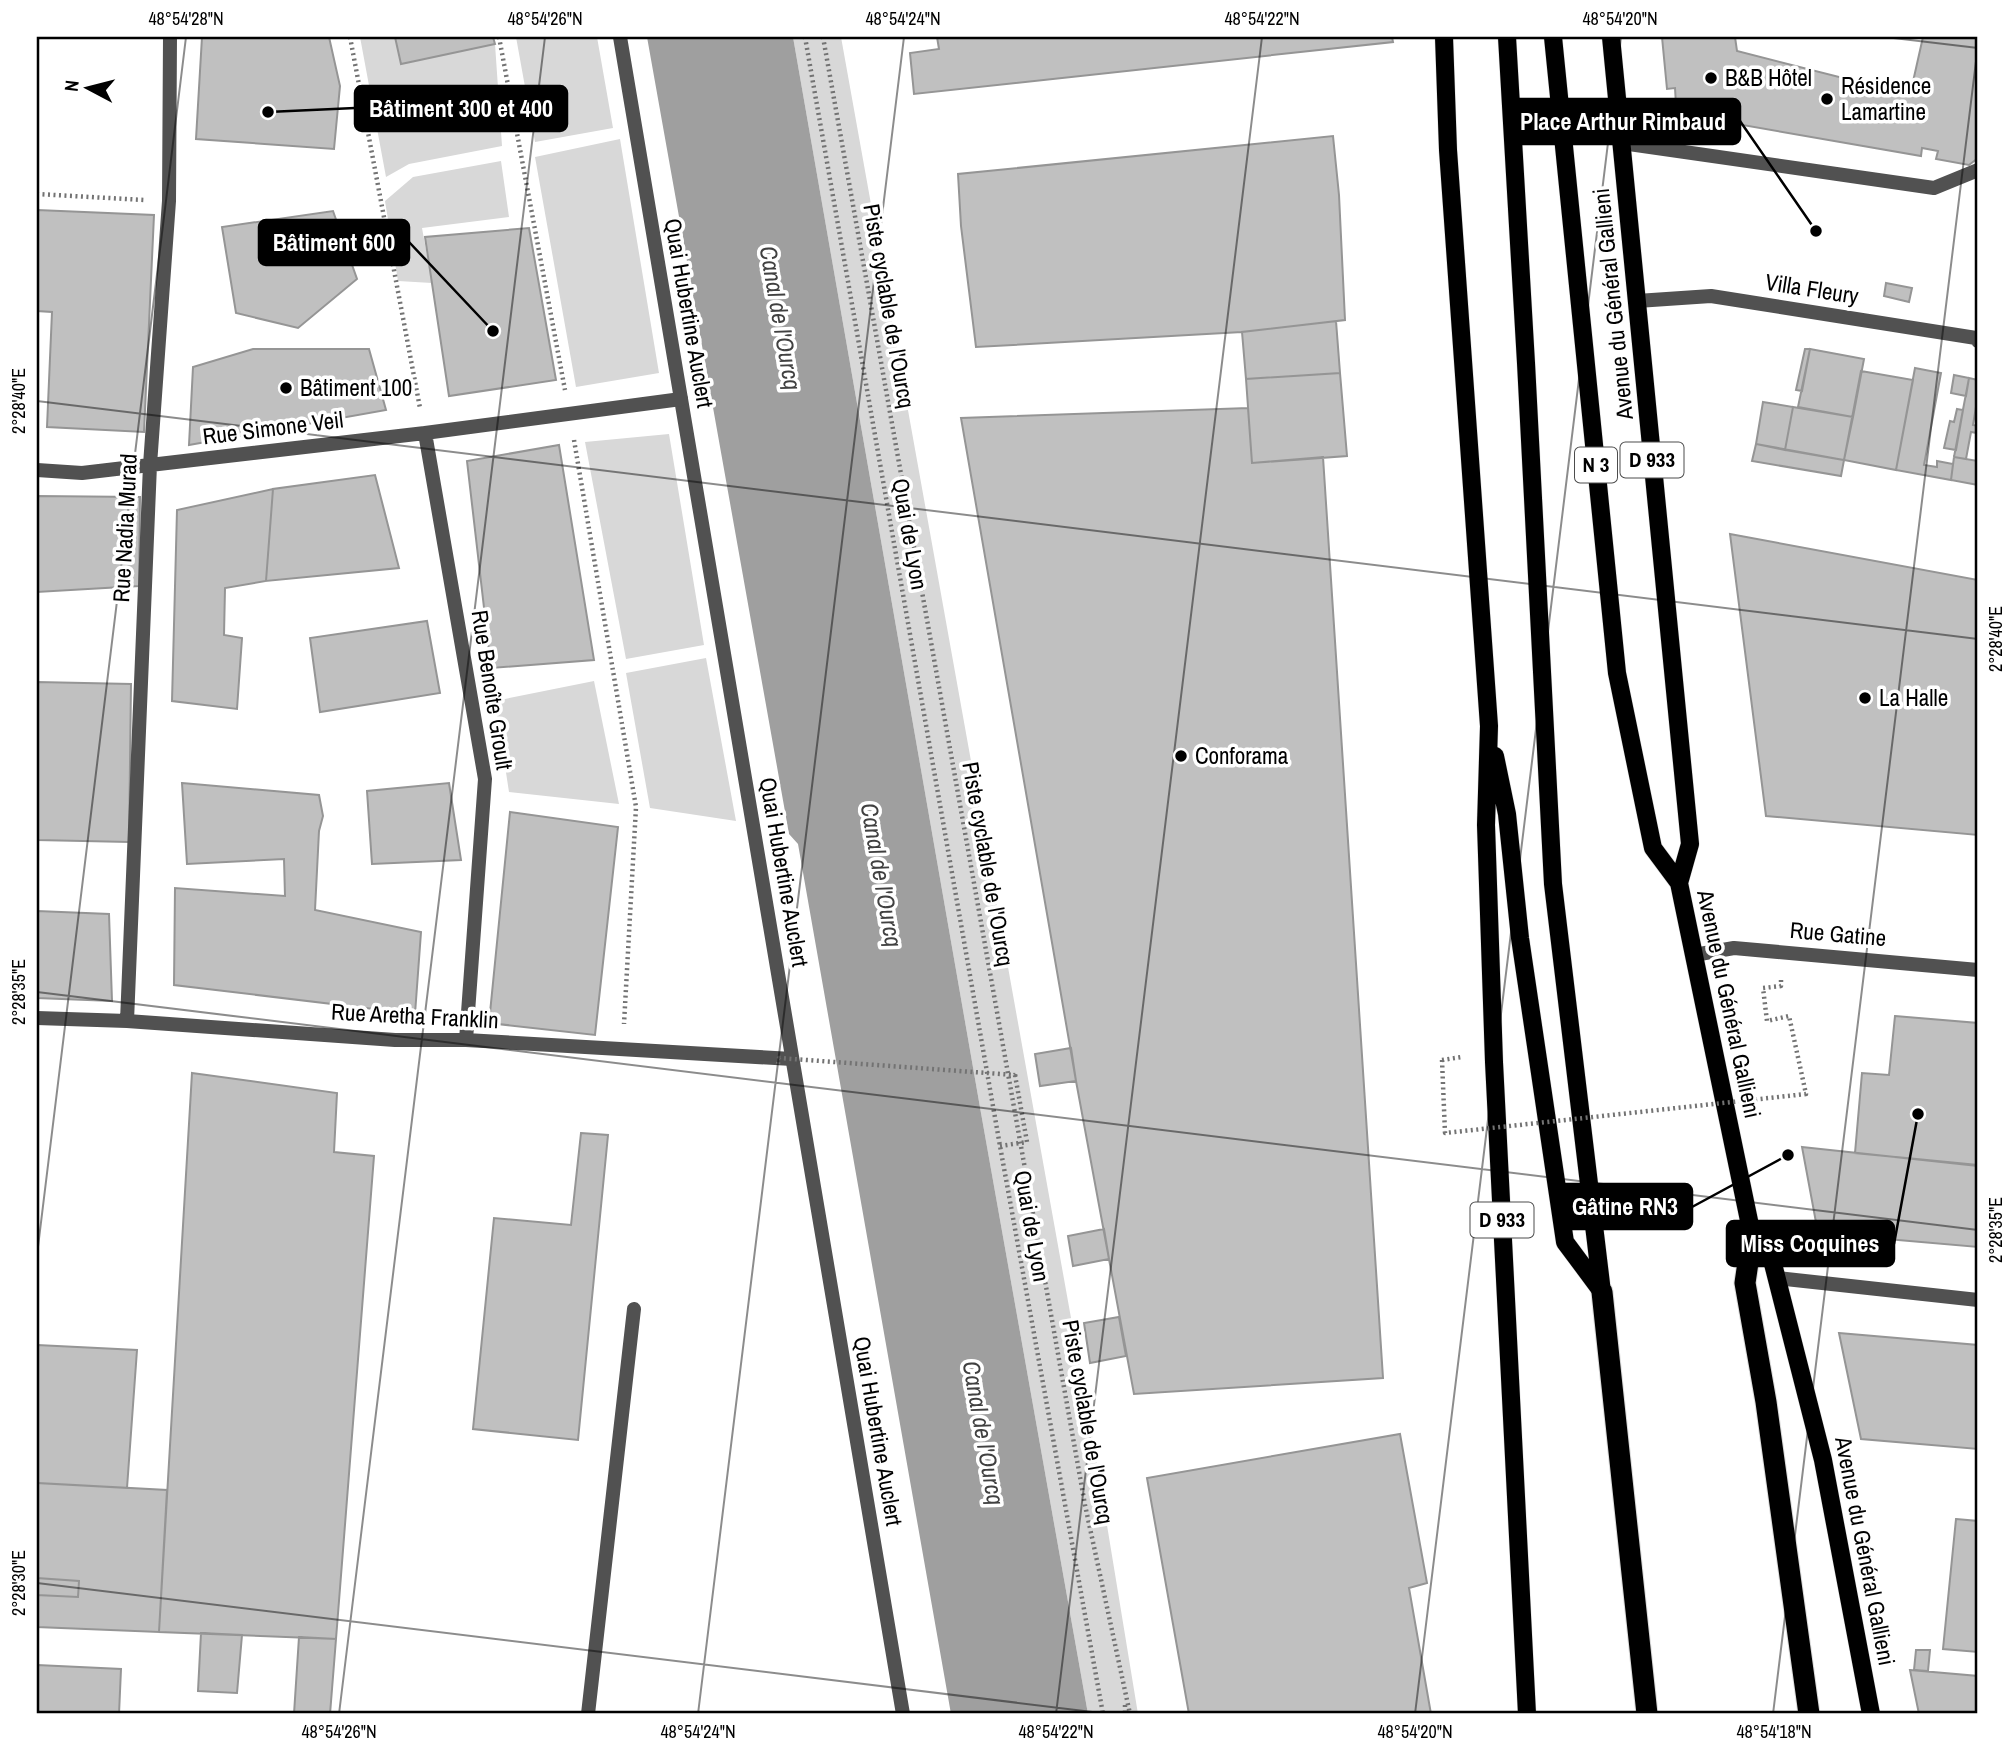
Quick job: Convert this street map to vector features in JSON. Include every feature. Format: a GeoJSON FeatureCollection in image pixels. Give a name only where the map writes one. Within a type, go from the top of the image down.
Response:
{"type":"FeatureCollection","features":[{"type":"Feature","properties":{"kind":"highway"},"geometry":{"type":"LineString","coordinates":[[1752,1235],[1745,1283],[1766,1402],[1809,1714]]}},
{"type":"Feature","properties":{"kind":"highway"},"geometry":{"type":"LineString","coordinates":[[1602,1292],[1647,1714]]}},
{"type":"Feature","properties":{"kind":"main road","name":"D 933"},"geometry":{"type":"LineString","coordinates":[[1444,37],[1448,150],[1489,726],[1486,825],[1493,1034],[1527,1714]]}},
{"type":"Feature","properties":{"kind":"main road"},"geometry":{"type":"LineString","coordinates":[[1507,37],[1553,884],[1602,1292]]}},
{"type":"Feature","properties":{"kind":"main road","name":"N 3"},"geometry":{"type":"LineString","coordinates":[[1553,37],[1617,673],[1653,848],[1679,883]]}},
{"type":"Feature","properties":{"kind":"main road","name":"Avenue du Général Gallieni"},"geometry":{"type":"LineString","coordinates":[[1611,37],[1690,844],[1679,883],[1752,1235],[1772,1256],[1823,1460],[1871,1714]]}},
{"type":"Feature","properties":{"kind":"main road"},"geometry":{"type":"LineString","coordinates":[[1489,726],[1507,814],[1520,939],[1565,1242],[1602,1292]]}},
{"type":"Feature","properties":{"kind":"street","name":"Rue Nadia Murad"},"geometry":{"type":"LineString","coordinates":[[127,1021],[150,465],[169,201],[170,37]]}},
{"type":"Feature","properties":{"kind":"street","name":"Quai Hubertine Auclert"},"geometry":{"type":"LineString","coordinates":[[620,37],[681,399],[785,1061],[903,1714]]}},
{"type":"Feature","properties":{"kind":"street"},"geometry":{"type":"LineString","coordinates":[[1622,142],[1934,188],[1978,170]]}},
{"type":"Feature","properties":{"kind":"street","name":"Villa Fleury"},"geometry":{"type":"LineString","coordinates":[[1637,301],[1711,296],[1977,338]]}},
{"type":"Feature","properties":{"kind":"street","name":"Rue Simone Veil"},"geometry":{"type":"LineString","coordinates":[[37,470],[82,473],[425,433],[681,399]]}},
{"type":"Feature","properties":{"kind":"street","name":"Rue Benoîte Groult"},"geometry":{"type":"LineString","coordinates":[[425,433],[485,779],[466,1041]]}},
{"type":"Feature","properties":{"kind":"street","name":"Rue Gatine"},"geometry":{"type":"LineString","coordinates":[[1694,955],[1734,948],[1978,970]]}},
{"type":"Feature","properties":{"kind":"street","name":"Rue Aretha Franklin"},"geometry":{"type":"LineString","coordinates":[[37,1018],[127,1021],[395,1040],[622,1049],[785,1061]]}},
{"type":"Feature","properties":{"kind":"street"},"geometry":{"type":"LineString","coordinates":[[1777,1278],[1978,1300]]}},
{"type":"Feature","properties":{"kind":"street"},"geometry":{"type":"LineString","coordinates":[[588,1714],[634,1309]]}},
{"type":"Feature","properties":{"kind":"path"},"geometry":{"type":"LineString","coordinates":[[350,37],[425,433]]}},
{"type":"Feature","properties":{"kind":"path"},"geometry":{"type":"LineString","coordinates":[[499,37],[570,414],[636,807],[622,1049]]}},
{"type":"Feature","properties":{"kind":"path","name":"Quai de Lyon"},"geometry":{"type":"LineString","coordinates":[[805,37],[980,1038],[1103,1714]]}},
{"type":"Feature","properties":{"kind":"path","name":"Piste cyclable de l'Ourcq"},"geometry":{"type":"LineString","coordinates":[[823,37],[1084,1504],[1128,1714]]}},
{"type":"Feature","properties":{"kind":"path"},"geometry":{"type":"LineString","coordinates":[[37,194],[169,201]]}},
{"type":"Feature","properties":{"kind":"path"},"geometry":{"type":"LineString","coordinates":[[1462,1057],[1442,1060],[1445,1133],[1806,1094],[1789,1016],[1767,1021],[1763,988],[1781,986],[1782,951]]}},
{"type":"Feature","properties":{"kind":"path"},"geometry":{"type":"LineString","coordinates":[[785,1061],[779,1058],[1015,1074],[1027,1142],[1000,1146]]}},
{"type":"Feature","properties":{"kind":"shaded area"},"geometry":{"type":"Polygon","coordinates":[[[360,37],[395,37],[401,64],[495,44],[502,146],[409,164],[386,177],[360,37]]]}},
{"type":"Feature","properties":{"kind":"shaded area"},"geometry":{"type":"Polygon","coordinates":[[[516,37],[597,37],[613,128],[535,142],[516,37]]]}},
{"type":"Feature","properties":{"kind":"shaded area"},"geometry":{"type":"Polygon","coordinates":[[[793,37],[841,37],[1094,1446],[1138,1714],[1088,1714],[793,37]]]}},
{"type":"Feature","properties":{"kind":"shaded area"},"geometry":{"type":"Polygon","coordinates":[[[620,139],[659,373],[576,387],[535,157],[620,139]]]}},
{"type":"Feature","properties":{"kind":"shaded area"},"geometry":{"type":"Polygon","coordinates":[[[501,161],[509,217],[422,228],[432,283],[398,281],[385,201],[413,177],[501,161]]]}},
{"type":"Feature","properties":{"kind":"shaded area"},"geometry":{"type":"Polygon","coordinates":[[[669,434],[704,645],[626,659],[585,442],[669,434]]]}},
{"type":"Feature","properties":{"kind":"shaded area"},"geometry":{"type":"Polygon","coordinates":[[[706,658],[736,821],[650,808],[626,673],[706,658]]]}},
{"type":"Feature","properties":{"kind":"shaded area"},"geometry":{"type":"Polygon","coordinates":[[[594,681],[619,804],[509,792],[495,701],[594,681]]]}},
{"type":"Feature","properties":{"kind":"water","name":"Canal de l'Ourcq"},"geometry":{"type":"Polygon","coordinates":[[[647,37],[793,37],[1088,1714],[951,1714],[798,844],[789,834],[647,37]]]}},
{"type":"Feature","properties":{"kind":"building"},"geometry":{"type":"Polygon","coordinates":[[[202,37],[329,37],[340,86],[334,149],[196,139],[202,37]]]}},
{"type":"Feature","properties":{"kind":"building"},"geometry":{"type":"Polygon","coordinates":[[[395,37],[493,37],[495,44],[401,64],[395,37]]]}},
{"type":"Feature","properties":{"kind":"building"},"geometry":{"type":"Polygon","coordinates":[[[937,37],[1392,37],[1393,42],[914,94],[910,53],[939,49],[937,37]]]}},
{"type":"Feature","properties":{"kind":"building","name":"Résidence Lamartine"},"geometry":{"type":"Polygon","coordinates":[[[1662,37],[1735,37],[1737,51],[1910,95],[1923,37],[1978,37],[1978,158],[1969,165],[1936,159],[1938,151],[1922,148],[1921,156],[1731,123],[1731,115],[1702,110],[1690,115],[1676,105],[1675,88],[1667,89],[1662,37]]]}},
{"type":"Feature","properties":{"kind":"building"},"geometry":{"type":"Polygon","coordinates":[[[1333,136],[1339,195],[1345,320],[1242,332],[976,347],[961,226],[958,174],[1333,136]]]}},
{"type":"Feature","properties":{"kind":"building"},"geometry":{"type":"Polygon","coordinates":[[[37,210],[154,215],[144,432],[47,427],[52,312],[37,311],[37,210]]]}},
{"type":"Feature","properties":{"kind":"building"},"geometry":{"type":"Polygon","coordinates":[[[333,211],[357,279],[298,328],[236,313],[222,227],[333,211]]]}},
{"type":"Feature","properties":{"kind":"building"},"geometry":{"type":"Polygon","coordinates":[[[529,228],[556,380],[449,396],[425,237],[529,228]]]}},
{"type":"Feature","properties":{"kind":"building"},"geometry":{"type":"Polygon","coordinates":[[[1886,283],[1912,288],[1909,302],[1884,296],[1886,283]]]}},
{"type":"Feature","properties":{"kind":"building"},"geometry":{"type":"Polygon","coordinates":[[[1336,321],[1340,373],[1246,379],[1242,332],[1336,321]]]}},
{"type":"Feature","properties":{"kind":"building","name":"Bâtiment 100"},"geometry":{"type":"Polygon","coordinates":[[[253,349],[369,349],[386,410],[189,445],[193,367],[253,349]]]}},
{"type":"Feature","properties":{"kind":"building"},"geometry":{"type":"Polygon","coordinates":[[[1805,349],[1810,349],[1802,391],[1796,390],[1805,349]]]}},
{"type":"Feature","properties":{"kind":"building"},"geometry":{"type":"Polygon","coordinates":[[[1810,349],[1864,359],[1853,417],[1798,407],[1810,349]]]}},
{"type":"Feature","properties":{"kind":"building"},"geometry":{"type":"Polygon","coordinates":[[[1915,368],[1941,373],[1924,465],[1937,467],[1937,461],[1953,464],[1951,480],[1896,470],[1915,368]]]}},
{"type":"Feature","properties":{"kind":"building"},"geometry":{"type":"Polygon","coordinates":[[[1861,371],[1913,380],[1896,470],[1844,460],[1861,371]]]}},
{"type":"Feature","properties":{"kind":"building"},"geometry":{"type":"Polygon","coordinates":[[[1340,373],[1347,456],[1252,463],[1246,379],[1340,373]]]}},
{"type":"Feature","properties":{"kind":"building"},"geometry":{"type":"Polygon","coordinates":[[[1954,375],[1969,378],[1966,396],[1951,393],[1954,375]]]}},
{"type":"Feature","properties":{"kind":"building"},"geometry":{"type":"Polygon","coordinates":[[[1969,378],[1978,380],[1973,425],[1978,426],[1977,433],[1971,432],[1966,459],[1954,457],[1969,378]]]}},
{"type":"Feature","properties":{"kind":"building"},"geometry":{"type":"Polygon","coordinates":[[[1763,402],[1793,407],[1785,450],[1756,444],[1763,402]]]}},
{"type":"Feature","properties":{"kind":"building"},"geometry":{"type":"Polygon","coordinates":[[[1793,407],[1853,417],[1844,460],[1785,450],[1793,407]]]}},
{"type":"Feature","properties":{"kind":"building","name":"Conforama"},"geometry":{"type":"Polygon","coordinates":[[[1248,408],[1252,463],[1323,457],[1383,1378],[1134,1394],[1076,1081],[961,418],[1248,408]]]}},
{"type":"Feature","properties":{"kind":"building"},"geometry":{"type":"Polygon","coordinates":[[[1957,409],[1963,410],[1956,450],[1944,448],[1950,421],[1954,422],[1957,409]]]}},
{"type":"Feature","properties":{"kind":"building"},"geometry":{"type":"Polygon","coordinates":[[[1756,444],[1844,460],[1841,476],[1752,461],[1756,444]]]}},
{"type":"Feature","properties":{"kind":"building"},"geometry":{"type":"Polygon","coordinates":[[[559,445],[594,660],[491,668],[467,461],[559,445]]]}},
{"type":"Feature","properties":{"kind":"building"},"geometry":{"type":"Polygon","coordinates":[[[1954,457],[1978,461],[1978,485],[1951,480],[1954,457]]]}},
{"type":"Feature","properties":{"kind":"building"},"geometry":{"type":"Polygon","coordinates":[[[375,475],[399,568],[266,581],[273,489],[375,475]]]}},
{"type":"Feature","properties":{"kind":"building"},"geometry":{"type":"Polygon","coordinates":[[[273,489],[266,581],[225,588],[224,635],[242,638],[237,709],[172,701],[177,510],[273,489]]]}},
{"type":"Feature","properties":{"kind":"building"},"geometry":{"type":"Polygon","coordinates":[[[37,496],[140,497],[139,586],[37,592],[37,496]]]}},
{"type":"Feature","properties":{"kind":"building","name":"La Halle"},"geometry":{"type":"Polygon","coordinates":[[[1730,534],[1978,580],[1978,835],[1766,816],[1730,534]]]}},
{"type":"Feature","properties":{"kind":"building"},"geometry":{"type":"Polygon","coordinates":[[[427,621],[440,693],[320,712],[310,638],[427,621]]]}},
{"type":"Feature","properties":{"kind":"building"},"geometry":{"type":"Polygon","coordinates":[[[37,682],[131,684],[129,842],[37,840],[37,682]]]}},
{"type":"Feature","properties":{"kind":"building"},"geometry":{"type":"Polygon","coordinates":[[[182,783],[319,795],[323,816],[319,831],[315,910],[421,932],[415,1014],[174,985],[175,888],[285,896],[284,859],[187,864],[182,783]]]}},
{"type":"Feature","properties":{"kind":"building"},"geometry":{"type":"Polygon","coordinates":[[[449,783],[461,860],[372,864],[367,791],[449,783]]]}},
{"type":"Feature","properties":{"kind":"building"},"geometry":{"type":"Polygon","coordinates":[[[510,812],[618,827],[595,1035],[489,1023],[510,812]]]}},
{"type":"Feature","properties":{"kind":"building"},"geometry":{"type":"Polygon","coordinates":[[[37,911],[109,914],[112,1001],[37,998],[37,911]]]}},
{"type":"Feature","properties":{"kind":"building"},"geometry":{"type":"Polygon","coordinates":[[[1895,1016],[1978,1023],[1978,1165],[1855,1153],[1862,1073],[1889,1075],[1895,1016]]]}},
{"type":"Feature","properties":{"kind":"building"},"geometry":{"type":"Polygon","coordinates":[[[1071,1048],[1076,1081],[1040,1086],[1035,1054],[1071,1048]]]}},
{"type":"Feature","properties":{"kind":"building"},"geometry":{"type":"Polygon","coordinates":[[[192,1073],[337,1093],[334,1152],[374,1156],[336,1639],[159,1632],[192,1073]]]}},
{"type":"Feature","properties":{"kind":"building"},"geometry":{"type":"Polygon","coordinates":[[[581,1133],[608,1135],[578,1440],[473,1429],[494,1218],[571,1225],[581,1133]]]}},
{"type":"Feature","properties":{"kind":"building"},"geometry":{"type":"Polygon","coordinates":[[[1802,1147],[1978,1166],[1978,1247],[1818,1233],[1802,1147]]]}},
{"type":"Feature","properties":{"kind":"building"},"geometry":{"type":"Polygon","coordinates":[[[1104,1229],[1109,1259],[1073,1266],[1068,1236],[1104,1229]]]}},
{"type":"Feature","properties":{"kind":"building"},"geometry":{"type":"Polygon","coordinates":[[[1119,1317],[1126,1356],[1090,1363],[1084,1323],[1119,1317]]]}},
{"type":"Feature","properties":{"kind":"building"},"geometry":{"type":"Polygon","coordinates":[[[1839,1333],[1978,1345],[1978,1449],[1861,1439],[1839,1333]]]}},
{"type":"Feature","properties":{"kind":"building"},"geometry":{"type":"Polygon","coordinates":[[[37,1345],[137,1350],[127,1488],[37,1483],[37,1345]]]}},
{"type":"Feature","properties":{"kind":"building"},"geometry":{"type":"Polygon","coordinates":[[[1400,1434],[1427,1583],[1409,1588],[1431,1714],[1189,1714],[1147,1478],[1400,1434]]]}},
{"type":"Feature","properties":{"kind":"building"},"geometry":{"type":"Polygon","coordinates":[[[38,1483],[167,1490],[159,1632],[37,1627],[37,1595],[78,1597],[79,1581],[37,1578],[38,1483]]]}},
{"type":"Feature","properties":{"kind":"building"},"geometry":{"type":"Polygon","coordinates":[[[1956,1519],[1978,1521],[1978,1652],[1943,1649],[1956,1519]]]}},
{"type":"Feature","properties":{"kind":"building"},"geometry":{"type":"Polygon","coordinates":[[[37,1578],[79,1581],[78,1597],[37,1595],[37,1578]]]}},
{"type":"Feature","properties":{"kind":"building"},"geometry":{"type":"Polygon","coordinates":[[[201,1633],[242,1635],[237,1693],[198,1691],[201,1633]]]}},
{"type":"Feature","properties":{"kind":"building"},"geometry":{"type":"Polygon","coordinates":[[[299,1637],[336,1639],[330,1714],[294,1714],[299,1637]]]}},
{"type":"Feature","properties":{"kind":"building"},"geometry":{"type":"Polygon","coordinates":[[[1916,1650],[1930,1650],[1928,1671],[1914,1670],[1916,1650]]]}},
{"type":"Feature","properties":{"kind":"building"},"geometry":{"type":"Polygon","coordinates":[[[37,1665],[121,1669],[119,1714],[37,1714],[37,1665]]]}},
{"type":"Feature","properties":{"kind":"building"},"geometry":{"type":"Polygon","coordinates":[[[1910,1670],[1978,1676],[1978,1714],[1919,1714],[1910,1670]]]}},
{"type":"Feature","properties":{"kind":"place","name":"B&B Hôtel"},"geometry":{"type":"Point","coordinates":[1711,78]}},
{"type":"Feature","properties":{"kind":"place","name":"Résidence Lamartine"},"geometry":{"type":"Point","coordinates":[1827,99]}},
{"type":"Feature","properties":{"kind":"place","name":"Bâtiment 300 et 400"},"geometry":{"type":"Point","coordinates":[268,112]}},
{"type":"Feature","properties":{"kind":"place","name":"Place Arthur Rimbaud"},"geometry":{"type":"Point","coordinates":[1816,231]}},
{"type":"Feature","properties":{"kind":"place","name":"Bâtiment 600"},"geometry":{"type":"Point","coordinates":[493,331]}},
{"type":"Feature","properties":{"kind":"place","name":"Bâtiment 100"},"geometry":{"type":"Point","coordinates":[286,388]}},
{"type":"Feature","properties":{"kind":"place","name":"La Halle"},"geometry":{"type":"Point","coordinates":[1865,698]}},
{"type":"Feature","properties":{"kind":"place","name":"Conforama"},"geometry":{"type":"Point","coordinates":[1181,756]}},
{"type":"Feature","properties":{"kind":"place","name":"Miss Coquines"},"geometry":{"type":"Point","coordinates":[1918,1114]}},
{"type":"Feature","properties":{"kind":"place","name":"Gâtine RN3"},"geometry":{"type":"Point","coordinates":[1788,1155]}}]}
